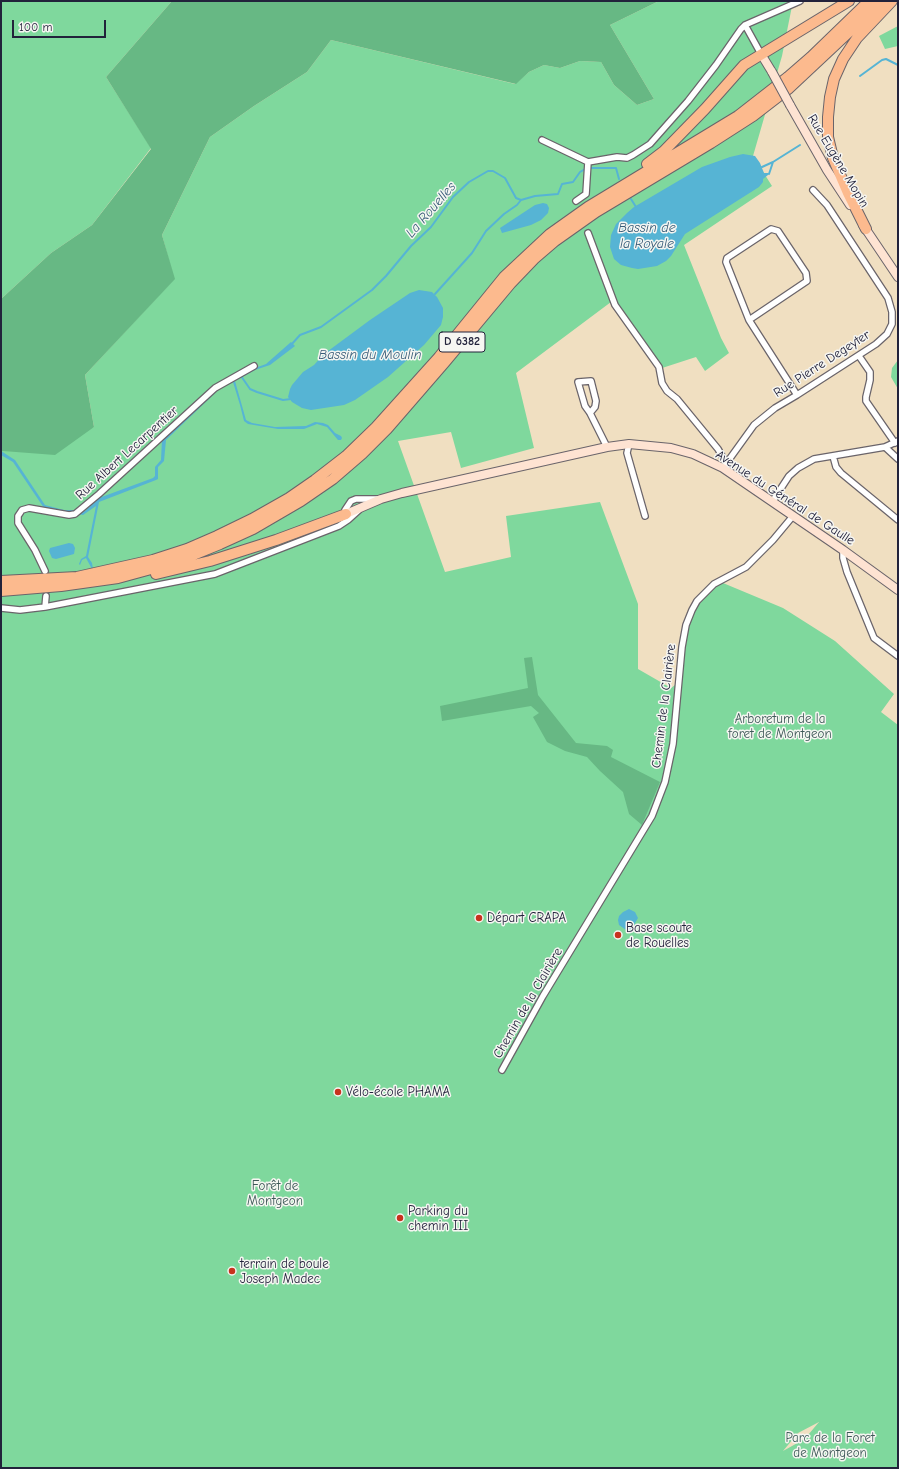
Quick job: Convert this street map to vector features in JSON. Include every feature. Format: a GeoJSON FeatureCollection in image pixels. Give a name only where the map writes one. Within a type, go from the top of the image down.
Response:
{"type":"FeatureCollection","features":[{"type":"Feature","properties":{"kind":"highway"},"geometry":{"type":"LineString","coordinates":[[600,199],[664,151],[705,109],[744,65],[849,1]]}},
{"type":"Feature","properties":{"kind":"highway","name":"D 6382"},"geometry":{"type":"LineString","coordinates":[[1,581],[77,577],[153,560],[187,549],[218,536],[289,498],[346,456],[376,427],[434,362],[504,277],[550,234],[569,219],[600,199],[738,116],[812,57],[869,1]]}},
{"type":"Feature","properties":{"kind":"highway","name":"D 6382"},"geometry":{"type":"LineString","coordinates":[[1,590],[61,586],[118,578],[183,559],[253,529],[308,497],[333,479],[362,454],[387,429],[511,283],[534,259],[555,241],[596,212],[753,116],[794,84],[882,1]]}},
{"type":"Feature","properties":{"kind":"highway"},"geometry":{"type":"LineString","coordinates":[[866,229],[848,192],[834,158],[828,137],[830,97],[834,79],[843,59],[857,38],[892,1]]}},
{"type":"Feature","properties":{"kind":"highway"},"geometry":{"type":"LineString","coordinates":[[61,586],[124,581],[210,562],[347,517]]}},
{"type":"Feature","properties":{"kind":"street"},"geometry":{"type":"LineString","coordinates":[[542,140],[588,162],[617,157],[621,159],[627,158],[650,144],[688,101],[716,65],[737,33],[745,26],[800,1]]}},
{"type":"Feature","properties":{"kind":"street"},"geometry":{"type":"LineString","coordinates":[[745,26],[762,54]]}},
{"type":"Feature","properties":{"kind":"street","name":"Rue Eugène Mopin"},"geometry":{"type":"LineString","coordinates":[[762,54],[827,170],[898,277]]}},
{"type":"Feature","properties":{"kind":"street"},"geometry":{"type":"LineString","coordinates":[[576,201],[586,194],[588,162]]}},
{"type":"Feature","properties":{"kind":"street","name":"Rue Pierre Degeyter"},"geometry":{"type":"LineString","coordinates":[[724,466],[754,426],[775,408],[876,344],[887,334],[892,324],[892,312],[888,298],[827,205],[813,190]]}},
{"type":"Feature","properties":{"kind":"street"},"geometry":{"type":"LineString","coordinates":[[749,320],[806,281],[806,273],[778,231],[771,229],[727,258],[726,262],[749,320],[797,395]]}},
{"type":"Feature","properties":{"kind":"street"},"geometry":{"type":"LineString","coordinates":[[588,233],[615,305],[659,366],[662,383],[667,391],[677,399],[714,444],[724,466]]}},
{"type":"Feature","properties":{"kind":"street"},"geometry":{"type":"LineString","coordinates":[[772,502],[789,476],[798,468],[814,459],[885,447],[897,442],[866,401],[870,372],[859,356]]}},
{"type":"Feature","properties":{"kind":"street","name":"Rue Albert Lecarpentier"},"geometry":{"type":"LineString","coordinates":[[45,572],[35,550],[18,523],[18,516],[22,510],[29,508],[69,515],[75,514],[215,388],[254,366]]}},
{"type":"Feature","properties":{"kind":"street"},"geometry":{"type":"LineString","coordinates":[[590,413],[595,407],[596,402],[591,381],[578,382],[585,406],[607,447]]}},
{"type":"Feature","properties":{"kind":"street"},"geometry":{"type":"LineString","coordinates":[[629,444],[628,453],[645,516]]}},
{"type":"Feature","properties":{"kind":"street","name":"Avenue du Général de Gaulle"},"geometry":{"type":"LineString","coordinates":[[347,517],[362,507],[381,499],[462,478],[607,447],[629,444],[671,448],[694,454],[724,466],[772,502],[843,550],[898,590]]}},
{"type":"Feature","properties":{"kind":"street"},"geometry":{"type":"LineString","coordinates":[[885,447],[898,459]]}},
{"type":"Feature","properties":{"kind":"street"},"geometry":{"type":"LineString","coordinates":[[833,456],[836,467],[841,473],[898,520]]}},
{"type":"Feature","properties":{"kind":"street"},"geometry":{"type":"LineString","coordinates":[[1,608],[20,610],[45,607],[215,574],[339,526],[347,517],[345,510],[351,501],[356,499],[381,499]]}},
{"type":"Feature","properties":{"kind":"street","name":"Chemin de la Clairière"},"geometry":{"type":"LineString","coordinates":[[502,1070],[546,991],[652,816],[665,782],[670,757],[682,647],[686,625],[692,610],[697,602],[714,584],[746,567],[773,540],[793,516]]}},
{"type":"Feature","properties":{"kind":"street"},"geometry":{"type":"LineString","coordinates":[[843,550],[843,558],[847,572],[874,638],[898,656]]}},
{"type":"Feature","properties":{"kind":"street"},"geometry":{"type":"LineString","coordinates":[[45,607],[46,596]]}},
{"type":"Feature","properties":{"kind":"green space"},"geometry":{"type":"Polygon","coordinates":[[[1,1],[172,1],[106,77],[151,148],[92,225],[51,253],[1,299],[1,1]]]}},
{"type":"Feature","properties":{"kind":"green space"},"geometry":{"type":"Polygon","coordinates":[[[172,1],[659,1],[610,25],[654,99],[637,105],[614,85],[601,62],[580,61],[560,68],[544,65],[529,72],[516,84],[331,40],[307,72],[254,106],[210,137],[162,235],[175,279],[85,375],[94,427],[55,455],[1,451],[1,299],[51,253],[92,225],[151,149],[106,77],[172,1]]]}},
{"type":"Feature","properties":{"kind":"green space"},"geometry":{"type":"Polygon","coordinates":[[[659,1],[793,1],[782,56],[753,156],[772,186],[684,245],[721,338],[729,353],[705,371],[696,357],[659,369],[611,302],[516,373],[534,448],[461,468],[451,432],[398,441],[445,572],[511,557],[506,516],[600,502],[638,604],[638,669],[671,688],[675,685],[680,639],[688,613],[713,582],[723,583],[783,608],[835,641],[894,694],[881,712],[898,725],[898,1468],[1,1468],[1,451],[94,427],[85,375],[174,279],[162,235],[210,137],[254,106],[307,72],[331,40],[515,84],[529,72],[544,65],[560,68],[580,61],[601,62],[614,85],[637,105],[654,99],[610,25],[659,1]],[[819,1422],[798,1433],[783,1451],[801,1441],[819,1422]]]}},
{"type":"Feature","properties":{"kind":"green space"},"geometry":{"type":"Polygon","coordinates":[[[898,26],[898,46],[885,49],[879,36],[898,26]]]}},
{"type":"Feature","properties":{"kind":"green space"},"geometry":{"type":"Polygon","coordinates":[[[898,360],[898,389],[891,377],[892,368],[898,360]]]}},
{"type":"Feature","properties":{"kind":"green space"},"geometry":{"type":"Polygon","coordinates":[[[532,657],[538,695],[576,743],[607,746],[613,750],[611,757],[660,782],[642,825],[629,814],[623,792],[587,757],[565,751],[547,742],[533,717],[539,713],[531,706],[442,721],[440,706],[528,688],[524,658],[532,657]]]}},
{"type":"Feature","properties":{"kind":"water","name":"Bassin de la Royale"},"geometry":{"type":"Polygon","coordinates":[[[743,154],[755,156],[764,173],[769,173],[763,179],[763,182],[759,187],[685,234],[671,256],[657,266],[638,269],[621,265],[614,259],[610,247],[611,235],[616,224],[634,207],[702,167],[743,154]]]}},
{"type":"Feature","properties":{"kind":"water"},"geometry":{"type":"Polygon","coordinates":[[[543,203],[547,204],[549,208],[548,213],[541,220],[531,225],[502,233],[500,228],[535,205],[543,203]]]}},
{"type":"Feature","properties":{"kind":"water","name":"Bassin du Moulin"},"geometry":{"type":"Polygon","coordinates":[[[419,290],[432,292],[437,297],[443,308],[441,325],[424,345],[388,377],[355,400],[344,405],[311,410],[302,408],[292,402],[288,397],[290,389],[303,372],[314,365],[324,354],[370,320],[410,293],[419,290]]]}},
{"type":"Feature","properties":{"kind":"water"},"geometry":{"type":"Polygon","coordinates":[[[291,342],[295,346],[270,365],[255,370],[235,381],[246,420],[252,423],[275,427],[306,426],[315,422],[323,423],[328,425],[335,433],[341,436],[341,440],[338,440],[327,427],[317,424],[304,429],[278,429],[248,424],[244,421],[233,382],[218,390],[166,440],[164,461],[158,467],[158,479],[99,502],[88,557],[92,563],[93,569],[86,558],[82,560],[80,565],[81,559],[86,556],[96,506],[83,515],[77,514],[81,510],[85,511],[99,498],[153,478],[155,476],[155,467],[161,460],[162,440],[213,391],[247,371],[266,364],[291,342]]]}},
{"type":"Feature","properties":{"kind":"water"},"geometry":{"type":"Polygon","coordinates":[[[1,451],[15,460],[45,505],[64,510],[77,510],[74,513],[44,508],[13,462],[1,455],[1,451]]]}},
{"type":"Feature","properties":{"kind":"water"},"geometry":{"type":"Polygon","coordinates":[[[69,543],[73,544],[75,548],[74,554],[56,559],[52,558],[49,551],[50,548],[69,543]]]}},
{"type":"Feature","properties":{"kind":"water"},"geometry":{"type":"Polygon","coordinates":[[[629,909],[635,912],[638,918],[631,930],[626,930],[619,925],[618,920],[619,916],[623,912],[629,909]]]}},
{"type":"Feature","properties":{"kind":"waterway"},"geometry":{"type":"LineString","coordinates":[[860,76],[882,60],[886,59],[898,65]]}},
{"type":"Feature","properties":{"kind":"waterway"},"geometry":{"type":"LineString","coordinates":[[762,167],[800,145]]}},
{"type":"Feature","properties":{"kind":"waterway"},"geometry":{"type":"LineString","coordinates":[[769,174],[773,162]]}},
{"type":"Feature","properties":{"kind":"waterway","name":"La Rouelles"},"geometry":{"type":"LineString","coordinates":[[291,345],[300,335],[321,327],[372,290],[411,246],[431,227],[453,197],[469,182],[488,171],[493,171],[505,178],[516,198],[521,200],[535,196],[558,194],[562,184],[573,182],[580,172],[587,168],[616,168],[619,179]]}},
{"type":"Feature","properties":{"kind":"waterway"},"geometry":{"type":"LineString","coordinates":[[631,199],[636,207]]}},
{"type":"Feature","properties":{"kind":"waterway"},"geometry":{"type":"LineString","coordinates":[[435,294],[472,253],[486,231],[521,200]]}},
{"type":"Feature","properties":{"kind":"waterway"},"geometry":{"type":"LineString","coordinates":[[241,376],[250,389],[283,400],[291,399]]}},
{"type":"Feature","properties":{"kind":"place","name":"Départ CRAPA"},"geometry":{"type":"Point","coordinates":[479,918]}},
{"type":"Feature","properties":{"kind":"place","name":"Base scoute de Rouelles"},"geometry":{"type":"Point","coordinates":[618,935]}},
{"type":"Feature","properties":{"kind":"place","name":"Vélo-école PHAMA"},"geometry":{"type":"Point","coordinates":[338,1092]}},
{"type":"Feature","properties":{"kind":"place","name":"Parking du chemin III"},"geometry":{"type":"Point","coordinates":[400,1218]}},
{"type":"Feature","properties":{"kind":"place","name":"terrain de boule Joseph Madec"},"geometry":{"type":"Point","coordinates":[232,1271]}},
{"type":"Feature","properties":{"kind":"park label","name":"Arboretum de la foret de Montgeon"},"geometry":{"type":"Point","coordinates":[780,726]}},
{"type":"Feature","properties":{"kind":"park label","name":"Forêt de Montgeon"},"geometry":{"type":"Point","coordinates":[275,1194]}},
{"type":"Feature","properties":{"kind":"park label","name":"Parc de la Foret de Montgeon"},"geometry":{"type":"Point","coordinates":[830,1446]}}]}
